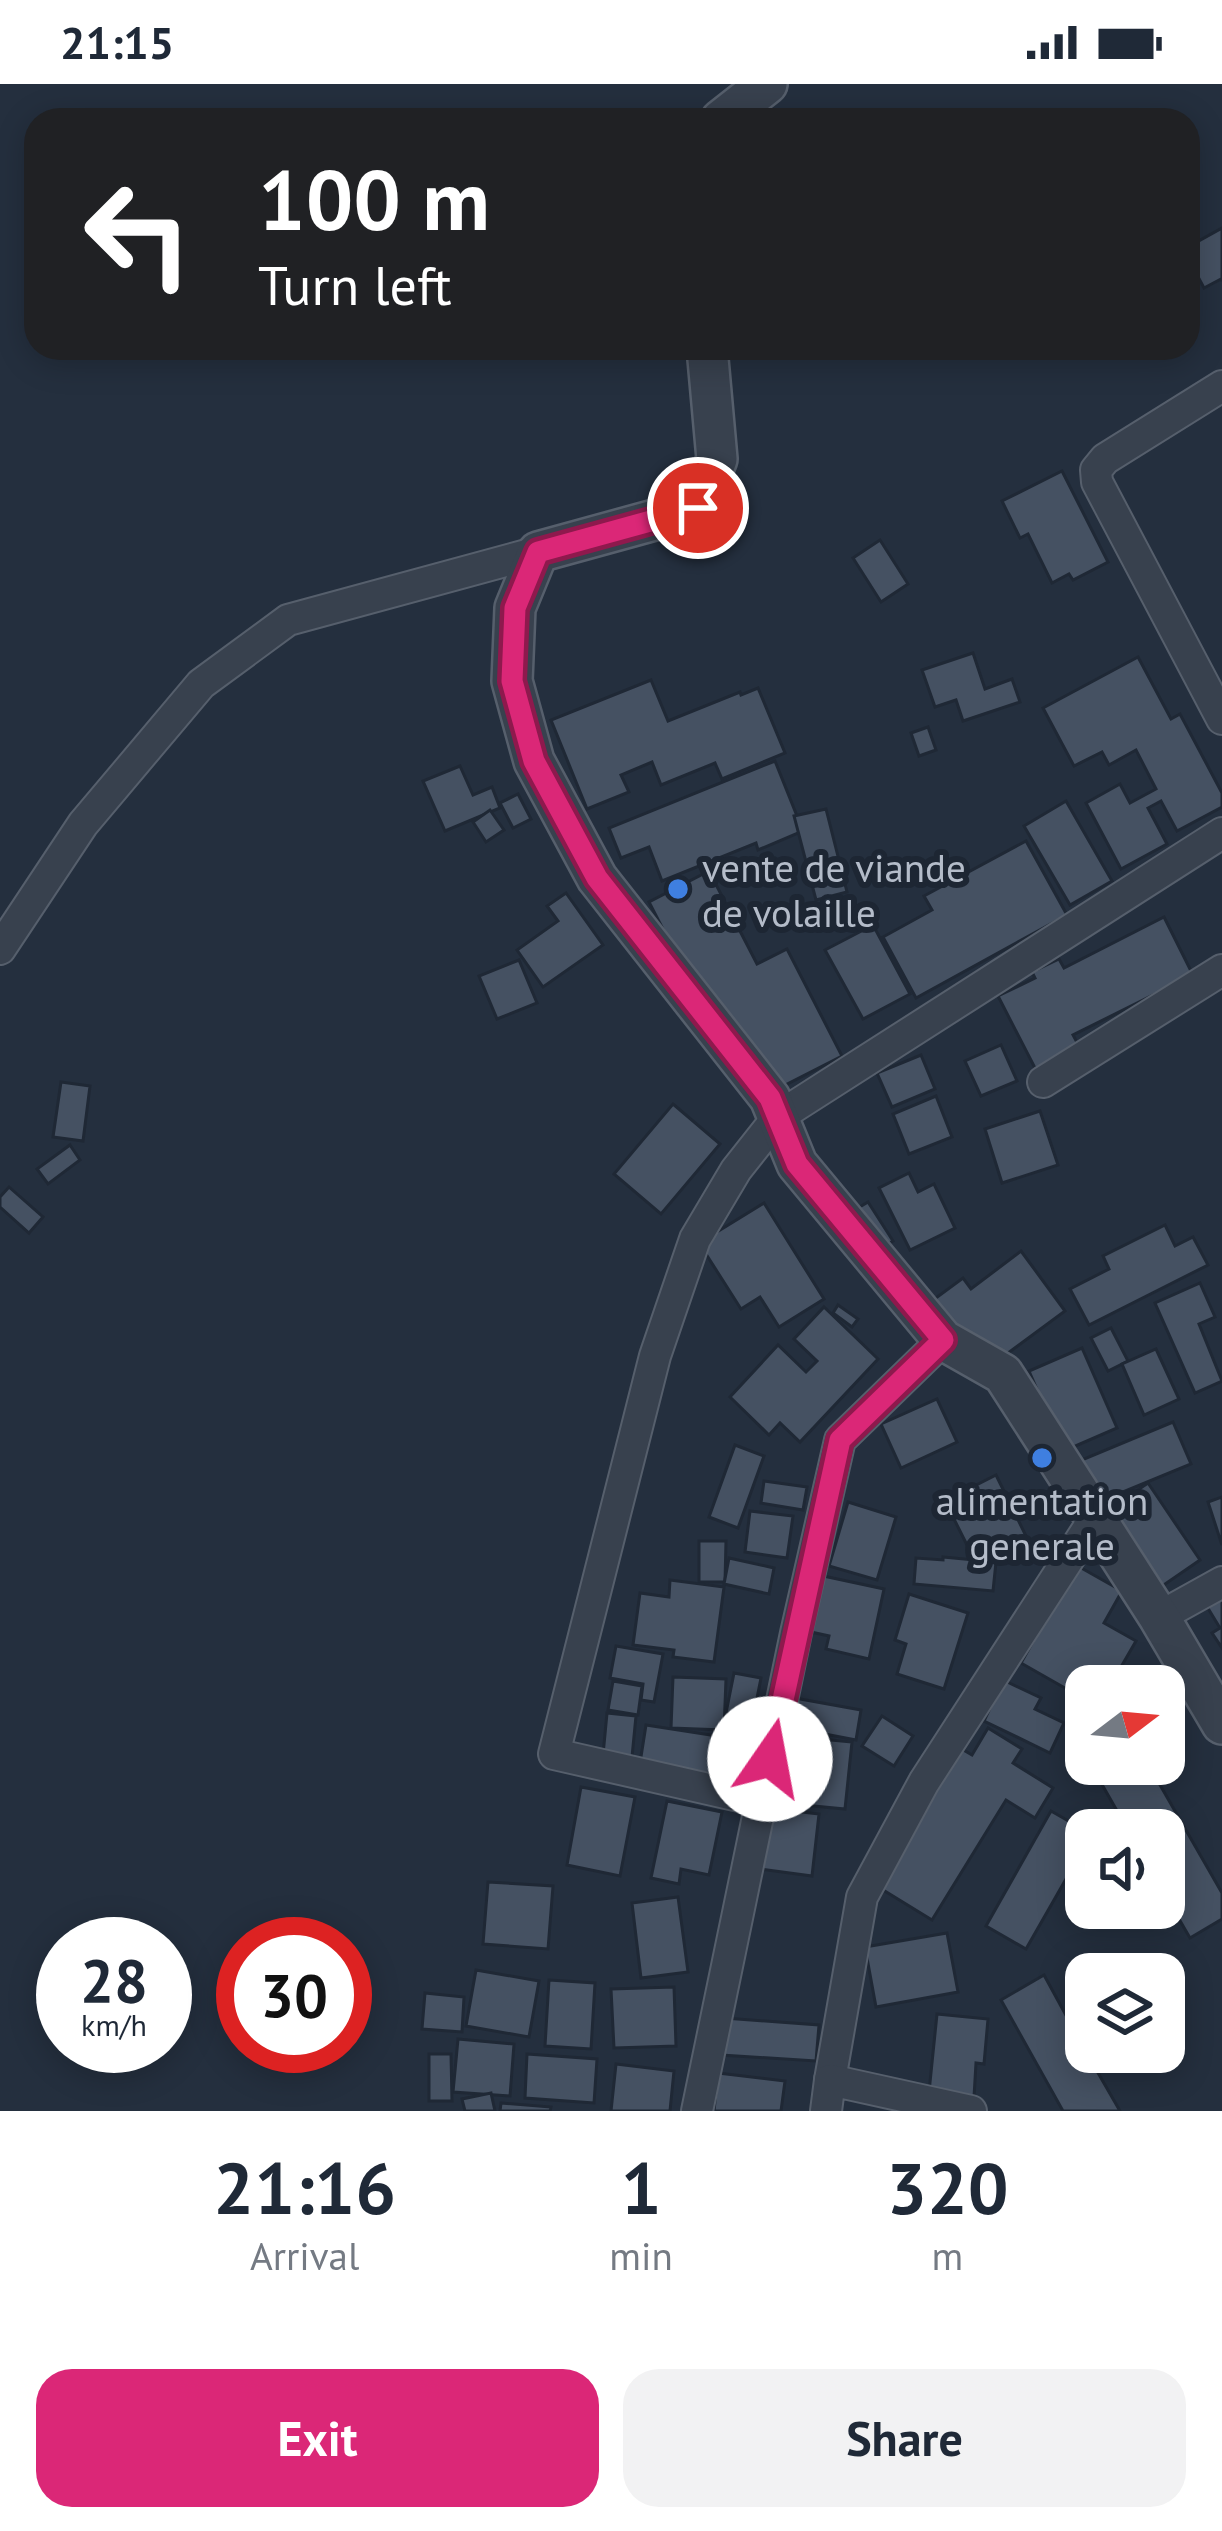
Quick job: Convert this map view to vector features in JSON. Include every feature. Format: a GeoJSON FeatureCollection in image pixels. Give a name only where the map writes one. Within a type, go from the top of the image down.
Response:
{"type":"FeatureCollection","features":[{"type":"Feature","properties":{"kind":"street"},"geometry":{"type":"LineString","coordinates":[[736,108],[766,84]]}},
{"type":"Feature","properties":{"kind":"street"},"geometry":{"type":"LineString","coordinates":[[0,949],[83,824],[201,684],[288,620],[698,508],[717,459],[708,360]]}},
{"type":"Feature","properties":{"kind":"street"},"geometry":{"type":"LineString","coordinates":[[1222,386],[1105,459],[1096,470],[1097,482],[1222,718]]}},
{"type":"Feature","properties":{"kind":"street"},"geometry":{"type":"LineString","coordinates":[[538,552],[515,608],[512,681],[534,761],[597,878],[770,1098],[797,1164],[943,1340],[1003,1374],[1222,1724]]}},
{"type":"Feature","properties":{"kind":"street"},"geometry":{"type":"LineString","coordinates":[[761,1802],[554,1754],[655,1356],[695,1238],[736,1170],[778,1118],[1222,833]]}},
{"type":"Feature","properties":{"kind":"street"},"geometry":{"type":"LineString","coordinates":[[1043,1082],[1222,970]]}},
{"type":"Feature","properties":{"kind":"street"},"geometry":{"type":"LineString","coordinates":[[697,2111],[840,1440],[943,1340]]}},
{"type":"Feature","properties":{"kind":"street"},"geometry":{"type":"LineString","coordinates":[[826,2111],[862,1897],[924,1782],[1095,1517]]}},
{"type":"Feature","properties":{"kind":"street"},"geometry":{"type":"LineString","coordinates":[[1159,1617],[1222,1582]]}},
{"type":"Feature","properties":{"kind":"street"},"geometry":{"type":"LineString","coordinates":[[830,2080],[971,2111]]}},
{"type":"Feature","properties":{"kind":"building"},"geometry":{"type":"Polygon","coordinates":[[[1222,228],[1222,281],[1204,288],[1200,280],[1200,240],[1222,228]]]}},
{"type":"Feature","properties":{"kind":"building"},"geometry":{"type":"Polygon","coordinates":[[[1062,471],[1108,562],[1073,580],[1069,574],[1052,583],[1028,534],[1020,538],[1002,501],[1062,471]]]}},
{"type":"Feature","properties":{"kind":"building"},"geometry":{"type":"Polygon","coordinates":[[[880,540],[908,584],[881,602],[853,558],[880,540]]]}},
{"type":"Feature","properties":{"kind":"building"},"geometry":{"type":"Polygon","coordinates":[[[973,653],[985,689],[1012,679],[1020,702],[963,721],[956,700],[935,707],[922,670],[973,653]]]}},
{"type":"Feature","properties":{"kind":"building"},"geometry":{"type":"Polygon","coordinates":[[[1138,657],[1171,719],[1180,714],[1222,793],[1222,807],[1177,831],[1161,801],[1148,808],[1167,844],[1121,869],[1086,803],[1120,784],[1130,803],[1156,789],[1136,750],[1109,765],[1102,752],[1074,766],[1043,708],[1138,657]]]}},
{"type":"Feature","properties":{"kind":"building"},"geometry":{"type":"Polygon","coordinates":[[[651,680],[668,721],[758,688],[785,753],[722,779],[715,763],[661,785],[652,762],[621,775],[629,792],[587,809],[551,720],[651,680]]]}},
{"type":"Feature","properties":{"kind":"building"},"geometry":{"type":"Polygon","coordinates":[[[928,727],[936,750],[919,756],[911,733],[928,727]]]}},
{"type":"Feature","properties":{"kind":"building"},"geometry":{"type":"Polygon","coordinates":[[[775,761],[803,831],[758,850],[756,843],[662,881],[649,847],[621,858],[609,828],[775,761]]]}},
{"type":"Feature","properties":{"kind":"building"},"geometry":{"type":"Polygon","coordinates":[[[460,766],[473,795],[492,787],[500,808],[445,831],[423,781],[460,766]]]}},
{"type":"Feature","properties":{"kind":"building"},"geometry":{"type":"Polygon","coordinates":[[[518,794],[531,819],[513,828],[500,803],[518,794]]]}},
{"type":"Feature","properties":{"kind":"building"},"geometry":{"type":"Polygon","coordinates":[[[1066,801],[1112,881],[1070,905],[1024,826],[1066,801]]]}},
{"type":"Feature","properties":{"kind":"building"},"geometry":{"type":"Polygon","coordinates":[[[826,809],[847,892],[816,900],[794,816],[826,809]]]}},
{"type":"Feature","properties":{"kind":"building"},"geometry":{"type":"Polygon","coordinates":[[[490,810],[504,830],[486,842],[473,822],[490,810]]]}},
{"type":"Feature","properties":{"kind":"building"},"geometry":{"type":"Polygon","coordinates":[[[1026,841],[1067,915],[916,998],[883,937],[932,910],[924,896],[1026,841]]]}},
{"type":"Feature","properties":{"kind":"building"},"geometry":{"type":"Polygon","coordinates":[[[709,871],[757,964],[787,949],[842,1056],[752,1102],[649,902],[709,871]]]}},
{"type":"Feature","properties":{"kind":"building"},"geometry":{"type":"Polygon","coordinates":[[[566,893],[603,945],[543,987],[517,950],[558,921],[547,906],[566,893]]]}},
{"type":"Feature","properties":{"kind":"building"},"geometry":{"type":"Polygon","coordinates":[[[1164,917],[1193,975],[1073,1035],[1080,1048],[1036,1070],[998,996],[1035,978],[1032,972],[1059,959],[1064,968],[1164,917]]]}},
{"type":"Feature","properties":{"kind":"building"},"geometry":{"type":"Polygon","coordinates":[[[873,925],[910,994],[863,1019],[825,950],[873,925]]]}},
{"type":"Feature","properties":{"kind":"building"},"geometry":{"type":"Polygon","coordinates":[[[519,960],[537,1003],[497,1019],[479,976],[519,960]]]}},
{"type":"Feature","properties":{"kind":"building"},"geometry":{"type":"Polygon","coordinates":[[[1001,1045],[1017,1081],[981,1096],[965,1061],[1001,1045]]]}},
{"type":"Feature","properties":{"kind":"building"},"geometry":{"type":"Polygon","coordinates":[[[921,1055],[935,1089],[892,1107],[877,1073],[921,1055]]]}},
{"type":"Feature","properties":{"kind":"building"},"geometry":{"type":"Polygon","coordinates":[[[61,1082],[90,1086],[83,1141],[53,1137],[61,1082]]]}},
{"type":"Feature","properties":{"kind":"building"},"geometry":{"type":"Polygon","coordinates":[[[936,1096],[952,1137],[909,1154],[893,1114],[936,1096]]]}},
{"type":"Feature","properties":{"kind":"building"},"geometry":{"type":"Polygon","coordinates":[[[673,1104],[720,1144],[661,1214],[614,1174],[673,1104]]]}},
{"type":"Feature","properties":{"kind":"building"},"geometry":{"type":"Polygon","coordinates":[[[1040,1111],[1058,1165],[1002,1183],[985,1129],[1040,1111]]]}},
{"type":"Feature","properties":{"kind":"building"},"geometry":{"type":"Polygon","coordinates":[[[70,1145],[80,1160],[48,1184],[37,1169],[70,1145]]]}},
{"type":"Feature","properties":{"kind":"building"},"geometry":{"type":"Polygon","coordinates":[[[909,1173],[918,1192],[934,1184],[955,1228],[910,1250],[879,1188],[909,1173]]]}},
{"type":"Feature","properties":{"kind":"building"},"geometry":{"type":"Polygon","coordinates":[[[9,1187],[43,1217],[29,1233],[0,1207],[0,1197],[9,1187]]]}},
{"type":"Feature","properties":{"kind":"building"},"geometry":{"type":"Polygon","coordinates":[[[868,1202],[893,1241],[878,1250],[853,1211],[868,1202]]]}},
{"type":"Feature","properties":{"kind":"building"},"geometry":{"type":"Polygon","coordinates":[[[764,1203],[824,1299],[779,1327],[760,1297],[741,1309],[699,1243],[764,1203]]]}},
{"type":"Feature","properties":{"kind":"building"},"geometry":{"type":"Polygon","coordinates":[[[1165,1225],[1175,1246],[1193,1237],[1208,1265],[1089,1325],[1070,1289],[1109,1269],[1103,1256],[1165,1225]]]}},
{"type":"Feature","properties":{"kind":"building"},"geometry":{"type":"Polygon","coordinates":[[[1021,1251],[1065,1311],[977,1376],[925,1306],[963,1278],[971,1289],[1021,1251]]]}},
{"type":"Feature","properties":{"kind":"building"},"geometry":{"type":"Polygon","coordinates":[[[1200,1283],[1215,1317],[1199,1324],[1222,1381],[1195,1393],[1155,1303],[1200,1283]]]}},
{"type":"Feature","properties":{"kind":"building"},"geometry":{"type":"Polygon","coordinates":[[[838,1305],[858,1319],[852,1327],[833,1313],[838,1305]]]}},
{"type":"Feature","properties":{"kind":"building"},"geometry":{"type":"Polygon","coordinates":[[[824,1307],[878,1359],[800,1442],[780,1423],[769,1435],[730,1397],[778,1345],[806,1372],[817,1361],[794,1339],[824,1307]]]}},
{"type":"Feature","properties":{"kind":"building"},"geometry":{"type":"Polygon","coordinates":[[[1111,1328],[1128,1361],[1108,1371],[1091,1338],[1111,1328]]]}},
{"type":"Feature","properties":{"kind":"building"},"geometry":{"type":"Polygon","coordinates":[[[1082,1348],[1117,1428],[1064,1451],[1029,1371],[1082,1348]]]}},
{"type":"Feature","properties":{"kind":"building"},"geometry":{"type":"Polygon","coordinates":[[[1156,1349],[1179,1399],[1144,1415],[1122,1364],[1156,1349]]]}},
{"type":"Feature","properties":{"kind":"building"},"geometry":{"type":"Polygon","coordinates":[[[937,1399],[957,1442],[901,1468],[881,1424],[937,1399]]]}},
{"type":"Feature","properties":{"kind":"building"},"geometry":{"type":"Polygon","coordinates":[[[1173,1422],[1191,1464],[1089,1506],[1072,1464],[1173,1422]]]}},
{"type":"Feature","properties":{"kind":"building"},"geometry":{"type":"Polygon","coordinates":[[[735,1445],[764,1456],[738,1528],[709,1517],[735,1445]]]}},
{"type":"Feature","properties":{"kind":"building"},"geometry":{"type":"Polygon","coordinates":[[[996,1475],[1026,1536],[975,1561],[945,1501],[996,1475]]]}},
{"type":"Feature","properties":{"kind":"building"},"geometry":{"type":"Polygon","coordinates":[[[764,1481],[807,1487],[803,1510],[761,1503],[764,1481]]]}},
{"type":"Feature","properties":{"kind":"building"},"geometry":{"type":"Polygon","coordinates":[[[1148,1483],[1200,1560],[1155,1591],[1104,1513],[1148,1483]]]}},
{"type":"Feature","properties":{"kind":"building"},"geometry":{"type":"Polygon","coordinates":[[[1222,1497],[1222,1545],[1208,1502],[1222,1497]]]}},
{"type":"Feature","properties":{"kind":"building"},"geometry":{"type":"Polygon","coordinates":[[[848,1502],[896,1517],[877,1580],[829,1566],[848,1502]]]}},
{"type":"Feature","properties":{"kind":"building"},"geometry":{"type":"Polygon","coordinates":[[[750,1511],[793,1516],[787,1558],[745,1552],[750,1511]]]}},
{"type":"Feature","properties":{"kind":"building"},"geometry":{"type":"Polygon","coordinates":[[[699,1541],[726,1541],[725,1582],[699,1582],[699,1541]]]}},
{"type":"Feature","properties":{"kind":"building"},"geometry":{"type":"Polygon","coordinates":[[[729,1558],[774,1568],[769,1594],[724,1584],[729,1558]]]}},
{"type":"Feature","properties":{"kind":"building"},"geometry":{"type":"Polygon","coordinates":[[[916,1558],[996,1562],[993,1591],[914,1584],[916,1558]]]}},
{"type":"Feature","properties":{"kind":"building"},"geometry":{"type":"Polygon","coordinates":[[[1076,1565],[1122,1591],[1104,1623],[1136,1641],[1122,1665],[1065,1665],[1065,1688],[1021,1663],[1076,1565]]]}},
{"type":"Feature","properties":{"kind":"building"},"geometry":{"type":"Polygon","coordinates":[[[814,1574],[884,1589],[869,1659],[826,1649],[829,1636],[802,1630],[814,1574]]]}},
{"type":"Feature","properties":{"kind":"building"},"geometry":{"type":"Polygon","coordinates":[[[670,1580],[724,1587],[714,1662],[633,1645],[640,1593],[669,1597],[670,1580]]]}},
{"type":"Feature","properties":{"kind":"building"},"geometry":{"type":"Polygon","coordinates":[[[1222,1589],[1222,1648],[1212,1633],[1220,1628],[1203,1600],[1222,1589]]]}},
{"type":"Feature","properties":{"kind":"building"},"geometry":{"type":"Polygon","coordinates":[[[909,1594],[968,1613],[944,1689],[897,1674],[906,1644],[895,1640],[909,1594]]]}},
{"type":"Feature","properties":{"kind":"building"},"geometry":{"type":"Polygon","coordinates":[[[616,1646],[663,1654],[654,1702],[641,1700],[643,1684],[610,1678],[616,1646]]]}},
{"type":"Feature","properties":{"kind":"building"},"geometry":{"type":"Polygon","coordinates":[[[734,1673],[761,1678],[753,1718],[726,1713],[734,1673]]]}},
{"type":"Feature","properties":{"kind":"building"},"geometry":{"type":"Polygon","coordinates":[[[673,1677],[726,1679],[724,1730],[671,1728],[673,1677]]]}},
{"type":"Feature","properties":{"kind":"building"},"geometry":{"type":"Polygon","coordinates":[[[1003,1680],[1041,1698],[1035,1709],[1064,1723],[1050,1753],[984,1721],[1003,1680]]]}},
{"type":"Feature","properties":{"kind":"building"},"geometry":{"type":"Polygon","coordinates":[[[613,1681],[642,1686],[638,1715],[608,1710],[613,1681]]]}},
{"type":"Feature","properties":{"kind":"building"},"geometry":{"type":"Polygon","coordinates":[[[789,1697],[861,1710],[856,1740],[783,1726],[789,1697]]]}},
{"type":"Feature","properties":{"kind":"building"},"geometry":{"type":"Polygon","coordinates":[[[607,1713],[636,1716],[632,1757],[603,1755],[607,1713]]]}},
{"type":"Feature","properties":{"kind":"building"},"geometry":{"type":"Polygon","coordinates":[[[882,1716],[913,1736],[894,1766],[862,1746],[882,1716]]]}},
{"type":"Feature","properties":{"kind":"building"},"geometry":{"type":"Polygon","coordinates":[[[646,1725],[730,1738],[724,1776],[640,1763],[646,1725]]]}},
{"type":"Feature","properties":{"kind":"building"},"geometry":{"type":"Polygon","coordinates":[[[988,1728],[1022,1749],[1013,1763],[1053,1788],[1035,1818],[1006,1800],[932,1920],[875,1885],[960,1748],[972,1755],[988,1728]]]}},
{"type":"Feature","properties":{"kind":"building"},"geometry":{"type":"Polygon","coordinates":[[[778,1735],[852,1742],[845,1809],[772,1802],[778,1735]]]}},
{"type":"Feature","properties":{"kind":"building"},"geometry":{"type":"Polygon","coordinates":[[[1102,1785],[1160,1785],[1174,1809],[1116,1809],[1102,1785]]]}},
{"type":"Feature","properties":{"kind":"building"},"geometry":{"type":"Polygon","coordinates":[[[581,1787],[635,1797],[620,1876],[567,1865],[581,1787]]]}},
{"type":"Feature","properties":{"kind":"building"},"geometry":{"type":"Polygon","coordinates":[[[667,1801],[722,1812],[709,1875],[681,1869],[679,1884],[651,1878],[667,1801]]]}},
{"type":"Feature","properties":{"kind":"building"},"geometry":{"type":"Polygon","coordinates":[[[768,1808],[819,1814],[812,1876],[760,1869],[768,1808]]]}},
{"type":"Feature","properties":{"kind":"building"},"geometry":{"type":"Polygon","coordinates":[[[1051,1811],[1065,1819],[1065,1881],[1026,1949],[986,1926],[1051,1811]]]}},
{"type":"Feature","properties":{"kind":"building"},"geometry":{"type":"Polygon","coordinates":[[[1185,1828],[1222,1893],[1222,1919],[1190,1938],[1185,1929],[1185,1828]]]}},
{"type":"Feature","properties":{"kind":"building"},"geometry":{"type":"Polygon","coordinates":[[[488,1882],[553,1886],[548,1949],[483,1944],[488,1882]]]}},
{"type":"Feature","properties":{"kind":"building"},"geometry":{"type":"Polygon","coordinates":[[[678,1897],[688,1972],[641,1978],[632,1903],[678,1897]]]}},
{"type":"Feature","properties":{"kind":"building"},"geometry":{"type":"Polygon","coordinates":[[[947,1933],[958,1992],[876,2007],[865,1947],[947,1933]]]}},
{"type":"Feature","properties":{"kind":"building"},"geometry":{"type":"Polygon","coordinates":[[[476,1970],[539,1981],[529,2037],[466,2026],[476,1970]]]}},
{"type":"Feature","properties":{"kind":"building"},"geometry":{"type":"Polygon","coordinates":[[[1044,1975],[1065,2013],[1065,2073],[1099,2073],[1120,2111],[1063,2111],[1001,2000],[1044,1975]]]}},
{"type":"Feature","properties":{"kind":"building"},"geometry":{"type":"Polygon","coordinates":[[[549,1980],[595,1983],[591,2049],[545,2046],[549,1980]]]}},
{"type":"Feature","properties":{"kind":"building"},"geometry":{"type":"Polygon","coordinates":[[[674,1987],[676,2046],[614,2048],[611,1989],[674,1987]]]}},
{"type":"Feature","properties":{"kind":"building"},"geometry":{"type":"Polygon","coordinates":[[[425,1993],[464,1997],[462,2032],[422,2029],[425,1993]]]}},
{"type":"Feature","properties":{"kind":"building"},"geometry":{"type":"Polygon","coordinates":[[[937,2014],[988,2019],[984,2064],[976,2063],[974,2097],[929,2092],[937,2014]]]}},
{"type":"Feature","properties":{"kind":"building"},"geometry":{"type":"Polygon","coordinates":[[[724,2018],[819,2025],[816,2061],[721,2055],[724,2018]]]}},
{"type":"Feature","properties":{"kind":"building"},"geometry":{"type":"Polygon","coordinates":[[[458,2039],[514,2044],[510,2096],[453,2092],[458,2039]]]}},
{"type":"Feature","properties":{"kind":"building"},"geometry":{"type":"Polygon","coordinates":[[[429,2054],[451,2054],[452,2101],[429,2101],[429,2054]]]}},
{"type":"Feature","properties":{"kind":"building"},"geometry":{"type":"Polygon","coordinates":[[[527,2054],[597,2059],[594,2103],[525,2098],[527,2054]]]}},
{"type":"Feature","properties":{"kind":"building"},"geometry":{"type":"Polygon","coordinates":[[[616,2064],[674,2071],[670,2111],[611,2111],[616,2064]]]}},
{"type":"Feature","properties":{"kind":"building"},"geometry":{"type":"Polygon","coordinates":[[[718,2073],[785,2081],[781,2111],[714,2111],[718,2073]]]}},
{"type":"Feature","properties":{"kind":"building"},"geometry":{"type":"Polygon","coordinates":[[[491,2093],[495,2111],[465,2111],[462,2099],[491,2093]]]}},
{"type":"Feature","properties":{"kind":"building"},"geometry":{"type":"Polygon","coordinates":[[[501,2103],[551,2107],[550,2111],[500,2111],[501,2103]]]}},
{"type":"Feature","properties":{"kind":"place","name":"vente de viande de volaille"},"geometry":{"type":"Point","coordinates":[678,889]}},
{"type":"Feature","properties":{"kind":"place","name":"alimentation generale"},"geometry":{"type":"Point","coordinates":[1042,1458]}},
{"type":"Feature","properties":{"kind":"route"},"geometry":{"type":"LineString","coordinates":[[698,508],[538,552],[515,608],[512,681],[534,761],[597,878],[770,1098],[797,1164],[943,1340],[840,1440],[770,1759]]}}]}
